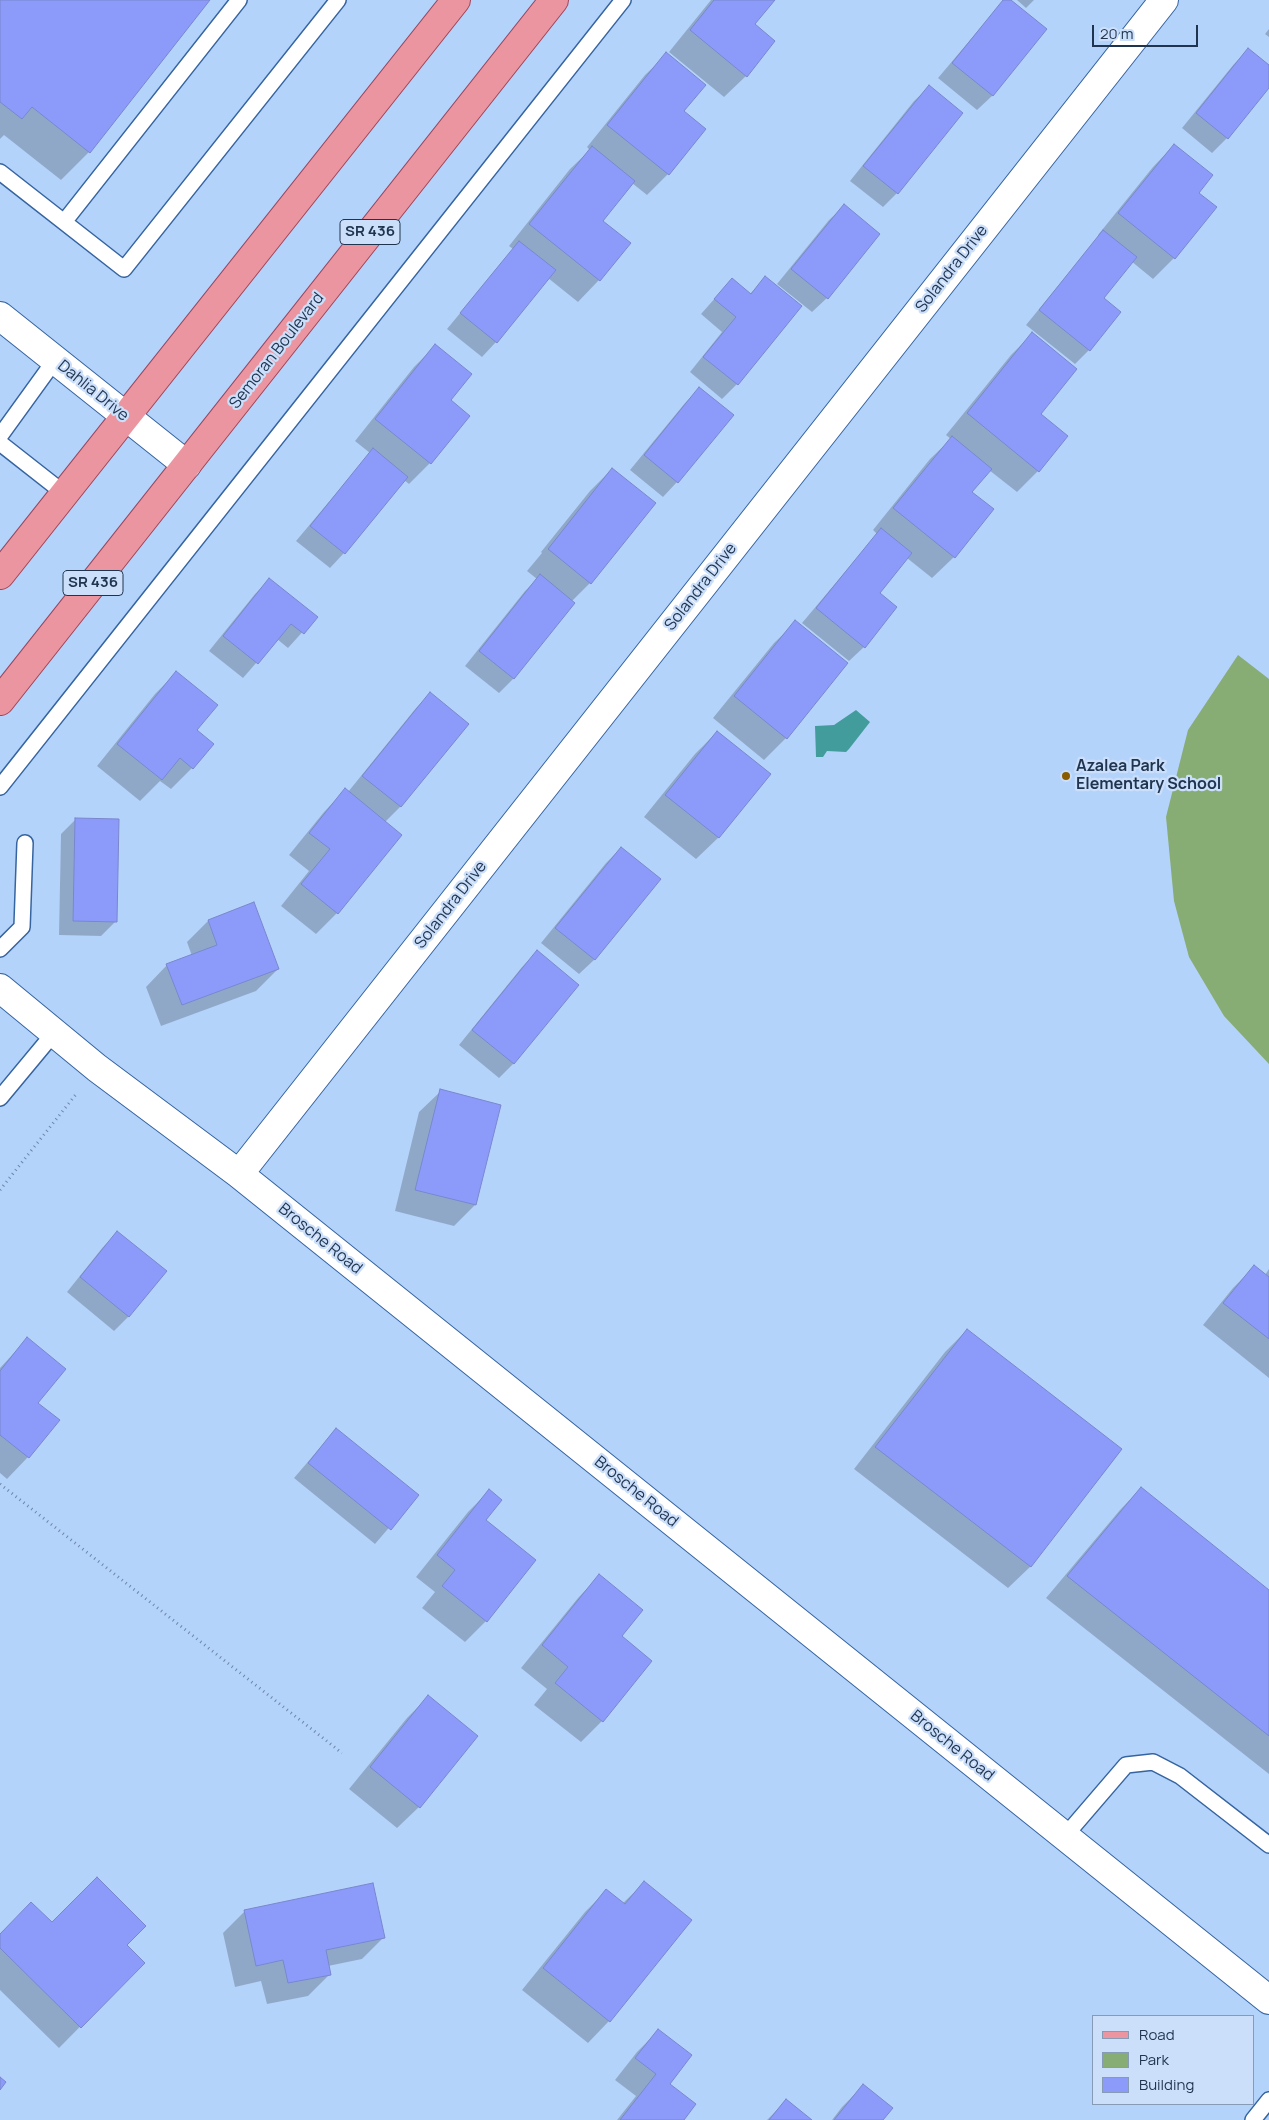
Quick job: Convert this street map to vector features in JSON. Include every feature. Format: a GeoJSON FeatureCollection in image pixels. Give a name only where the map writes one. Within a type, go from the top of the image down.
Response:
{"type":"FeatureCollection","features":[{"type":"Feature","properties":{"kind":"main road"},"geometry":{"type":"LineString","coordinates":[[0,575],[456,0]]}},
{"type":"Feature","properties":{"kind":"main road","name":"Semoran Boulevard"},"geometry":{"type":"LineString","coordinates":[[0,701],[554,0]]}},
{"type":"Feature","properties":{"kind":"street","name":"Solandra Drive"},"geometry":{"type":"LineString","coordinates":[[239,1174],[1164,0]]}},
{"type":"Feature","properties":{"kind":"street","name":"Dahlia Drive"},"geometry":{"type":"LineString","coordinates":[[0,316],[187,465]]}},
{"type":"Feature","properties":{"kind":"street","name":"Brosche Road"},"geometry":{"type":"LineString","coordinates":[[0,988],[98,1068],[239,1174],[1269,2000]]}},
{"type":"Feature","properties":{"kind":"lane"},"geometry":{"type":"LineString","coordinates":[[64,222],[239,0]]}},
{"type":"Feature","properties":{"kind":"lane"},"geometry":{"type":"LineString","coordinates":[[0,172],[124,269],[338,0]]}},
{"type":"Feature","properties":{"kind":"lane"},"geometry":{"type":"LineString","coordinates":[[0,787],[623,0]]}},
{"type":"Feature","properties":{"kind":"lane"},"geometry":{"type":"LineString","coordinates":[[0,436],[55,360]]}},
{"type":"Feature","properties":{"kind":"lane"},"geometry":{"type":"LineString","coordinates":[[0,443],[65,494]]}},
{"type":"Feature","properties":{"kind":"lane"},"geometry":{"type":"LineString","coordinates":[[0,949],[22,926],[25,843]]}},
{"type":"Feature","properties":{"kind":"lane"},"geometry":{"type":"LineString","coordinates":[[0,1098],[54,1033]]}},
{"type":"Feature","properties":{"kind":"lane"},"geometry":{"type":"LineString","coordinates":[[1065,1836],[1126,1764],[1153,1762],[1180,1776],[1269,1845]]}},
{"type":"Feature","properties":{"kind":"lane"},"geometry":{"type":"LineString","coordinates":[[1253,2120],[1269,2100]]}},
{"type":"Feature","properties":{"kind":"path"},"geometry":{"type":"LineString","coordinates":[[0,1190],[98,1068]]}},
{"type":"Feature","properties":{"kind":"path"},"geometry":{"type":"LineString","coordinates":[[0,1484],[342,1753]]}},
{"type":"Feature","properties":{"kind":"green space"},"geometry":{"type":"Polygon","coordinates":[[[1238,655],[1269,679],[1269,1064],[1224,1016],[1189,957],[1174,901],[1166,817],[1188,730],[1238,655]]]}},
{"type":"Feature","properties":{"kind":"shaded area"},"geometry":{"type":"Polygon","coordinates":[[[856,710],[870,722],[849,749],[846,752],[827,751],[823,757],[816,757],[815,726],[834,725],[856,710]]]}},
{"type":"Feature","properties":{"kind":"building"},"geometry":{"type":"Polygon","coordinates":[[[0,0],[210,0],[90,153],[32,107],[22,119],[0,102],[0,0]]]}},
{"type":"Feature","properties":{"kind":"building"},"geometry":{"type":"Polygon","coordinates":[[[714,0],[775,0],[755,24],[775,41],[747,77],[690,30],[714,0]]]}},
{"type":"Feature","properties":{"kind":"building"},"geometry":{"type":"Polygon","coordinates":[[[1003,0],[1011,0],[1047,29],[993,96],[952,63],[1003,0]]]}},
{"type":"Feature","properties":{"kind":"building"},"geometry":{"type":"Polygon","coordinates":[[[1248,48],[1269,65],[1269,88],[1228,139],[1196,113],[1248,48]]]}},
{"type":"Feature","properties":{"kind":"building"},"geometry":{"type":"Polygon","coordinates":[[[666,52],[706,85],[684,111],[706,129],[669,175],[607,125],[666,52]]]}},
{"type":"Feature","properties":{"kind":"building"},"geometry":{"type":"Polygon","coordinates":[[[929,85],[963,113],[898,194],[863,166],[929,85]]]}},
{"type":"Feature","properties":{"kind":"building"},"geometry":{"type":"Polygon","coordinates":[[[1174,144],[1213,175],[1199,193],[1217,207],[1175,259],[1118,213],[1174,144]]]}},
{"type":"Feature","properties":{"kind":"building"},"geometry":{"type":"Polygon","coordinates":[[[592,146],[635,181],[603,221],[631,243],[600,281],[529,224],[592,146]]]}},
{"type":"Feature","properties":{"kind":"building"},"geometry":{"type":"Polygon","coordinates":[[[844,204],[880,234],[828,299],[791,269],[844,204]]]}},
{"type":"Feature","properties":{"kind":"building"},"geometry":{"type":"Polygon","coordinates":[[[1103,230],[1137,257],[1104,298],[1121,312],[1090,351],[1039,310],[1103,230]]]}},
{"type":"Feature","properties":{"kind":"building"},"geometry":{"type":"Polygon","coordinates":[[[519,241],[556,270],[497,343],[460,313],[519,241]]]}},
{"type":"Feature","properties":{"kind":"building"},"geometry":{"type":"Polygon","coordinates":[[[765,276],[802,306],[738,385],[703,357],[736,317],[714,299],[732,278],[751,294],[765,276]]]}},
{"type":"Feature","properties":{"kind":"building"},"geometry":{"type":"Polygon","coordinates":[[[1032,332],[1077,369],[1041,414],[1068,436],[1039,472],[967,413],[1032,332]]]}},
{"type":"Feature","properties":{"kind":"building"},"geometry":{"type":"Polygon","coordinates":[[[435,344],[472,374],[451,400],[470,416],[431,464],[375,419],[435,344]]]}},
{"type":"Feature","properties":{"kind":"building"},"geometry":{"type":"Polygon","coordinates":[[[699,387],[734,415],[678,483],[644,455],[699,387]]]}},
{"type":"Feature","properties":{"kind":"building"},"geometry":{"type":"Polygon","coordinates":[[[952,436],[992,469],[972,492],[994,509],[955,558],[893,508],[952,436]]]}},
{"type":"Feature","properties":{"kind":"building"},"geometry":{"type":"Polygon","coordinates":[[[373,448],[408,477],[345,554],[310,526],[373,448]]]}},
{"type":"Feature","properties":{"kind":"building"},"geometry":{"type":"Polygon","coordinates":[[[612,468],[656,503],[591,584],[548,549],[612,468]]]}},
{"type":"Feature","properties":{"kind":"building"},"geometry":{"type":"Polygon","coordinates":[[[881,528],[912,553],[880,593],[897,607],[865,648],[816,608],[881,528]]]}},
{"type":"Feature","properties":{"kind":"building"},"geometry":{"type":"Polygon","coordinates":[[[540,574],[575,603],[514,679],[479,651],[540,574]]]}},
{"type":"Feature","properties":{"kind":"building"},"geometry":{"type":"Polygon","coordinates":[[[269,578],[318,617],[304,634],[291,624],[258,664],[223,636],[269,578]]]}},
{"type":"Feature","properties":{"kind":"building"},"geometry":{"type":"Polygon","coordinates":[[[795,620],[848,663],[787,739],[734,696],[795,620]]]}},
{"type":"Feature","properties":{"kind":"building"},"geometry":{"type":"Polygon","coordinates":[[[176,671],[218,705],[197,730],[214,744],[193,769],[180,758],[162,780],[117,744],[176,671]]]}},
{"type":"Feature","properties":{"kind":"building"},"geometry":{"type":"Polygon","coordinates":[[[430,692],[469,724],[401,807],[362,776],[430,692]]]}},
{"type":"Feature","properties":{"kind":"building"},"geometry":{"type":"Polygon","coordinates":[[[717,731],[771,774],[719,838],[665,795],[717,731]]]}},
{"type":"Feature","properties":{"kind":"building"},"geometry":{"type":"Polygon","coordinates":[[[345,788],[402,835],[338,914],[301,884],[330,849],[309,833],[345,788]]]}},
{"type":"Feature","properties":{"kind":"building"},"geometry":{"type":"Polygon","coordinates":[[[75,818],[119,819],[117,922],[73,921],[75,818]]]}},
{"type":"Feature","properties":{"kind":"building"},"geometry":{"type":"Polygon","coordinates":[[[621,847],[661,879],[595,960],[555,928],[621,847]]]}},
{"type":"Feature","properties":{"kind":"building"},"geometry":{"type":"Polygon","coordinates":[[[254,902],[279,969],[182,1005],[166,964],[217,945],[208,920],[254,902]]]}},
{"type":"Feature","properties":{"kind":"building"},"geometry":{"type":"Polygon","coordinates":[[[537,950],[579,985],[514,1064],[472,1030],[537,950]]]}},
{"type":"Feature","properties":{"kind":"building"},"geometry":{"type":"Polygon","coordinates":[[[440,1089],[501,1105],[476,1205],[415,1190],[440,1089]]]}},
{"type":"Feature","properties":{"kind":"building"},"geometry":{"type":"Polygon","coordinates":[[[117,1231],[167,1271],[129,1317],[80,1277],[117,1231]]]}},
{"type":"Feature","properties":{"kind":"building"},"geometry":{"type":"Polygon","coordinates":[[[1254,1265],[1269,1277],[1269,1339],[1223,1303],[1254,1265]]]}},
{"type":"Feature","properties":{"kind":"building"},"geometry":{"type":"Polygon","coordinates":[[[967,1329],[1122,1449],[1031,1567],[875,1447],[967,1329]]]}},
{"type":"Feature","properties":{"kind":"building"},"geometry":{"type":"Polygon","coordinates":[[[27,1337],[66,1369],[38,1403],[60,1420],[29,1458],[0,1435],[0,1371],[27,1337]]]}},
{"type":"Feature","properties":{"kind":"building"},"geometry":{"type":"Polygon","coordinates":[[[336,1428],[419,1495],[391,1530],[308,1463],[336,1428]]]}},
{"type":"Feature","properties":{"kind":"building"},"geometry":{"type":"Polygon","coordinates":[[[1141,1487],[1269,1590],[1269,1736],[1067,1576],[1141,1487]]]}},
{"type":"Feature","properties":{"kind":"building"},"geometry":{"type":"Polygon","coordinates":[[[489,1489],[502,1500],[486,1520],[536,1560],[487,1622],[442,1586],[455,1570],[437,1555],[489,1489]]]}},
{"type":"Feature","properties":{"kind":"building"},"geometry":{"type":"Polygon","coordinates":[[[599,1574],[643,1610],[622,1636],[652,1661],[603,1722],[555,1683],[568,1667],[542,1645],[599,1574]]]}},
{"type":"Feature","properties":{"kind":"building"},"geometry":{"type":"Polygon","coordinates":[[[428,1695],[478,1736],[420,1808],[370,1767],[428,1695]]]}},
{"type":"Feature","properties":{"kind":"building"},"geometry":{"type":"Polygon","coordinates":[[[97,1877],[146,1926],[127,1945],[145,1963],[81,2028],[0,1948],[0,1934],[31,1902],[52,1922],[97,1877]]]}},
{"type":"Feature","properties":{"kind":"building"},"geometry":{"type":"Polygon","coordinates":[[[644,1881],[692,1920],[610,2022],[543,1968],[606,1889],[625,1904],[644,1881]]]}},
{"type":"Feature","properties":{"kind":"building"},"geometry":{"type":"Polygon","coordinates":[[[373,1883],[385,1938],[326,1950],[331,1975],[288,1983],[283,1960],[256,1966],[244,1910],[373,1883]]]}},
{"type":"Feature","properties":{"kind":"building"},"geometry":{"type":"Polygon","coordinates":[[[658,2029],[692,2055],[670,2084],[696,2104],[684,2120],[620,2120],[656,2074],[635,2058],[658,2029]]]}},
{"type":"Feature","properties":{"kind":"building"},"geometry":{"type":"Polygon","coordinates":[[[0,2077],[6,2082],[0,2090],[0,2077]]]}},
{"type":"Feature","properties":{"kind":"building"},"geometry":{"type":"Polygon","coordinates":[[[863,2084],[893,2108],[883,2120],[834,2120],[863,2084]]]}},
{"type":"Feature","properties":{"kind":"building"},"geometry":{"type":"Polygon","coordinates":[[[786,2099],[812,2120],[769,2120],[786,2099]]]}},
{"type":"Feature","properties":{"kind":"place","name":"Azalea Park Elementary School"},"geometry":{"type":"Point","coordinates":[1066,776]}}]}
